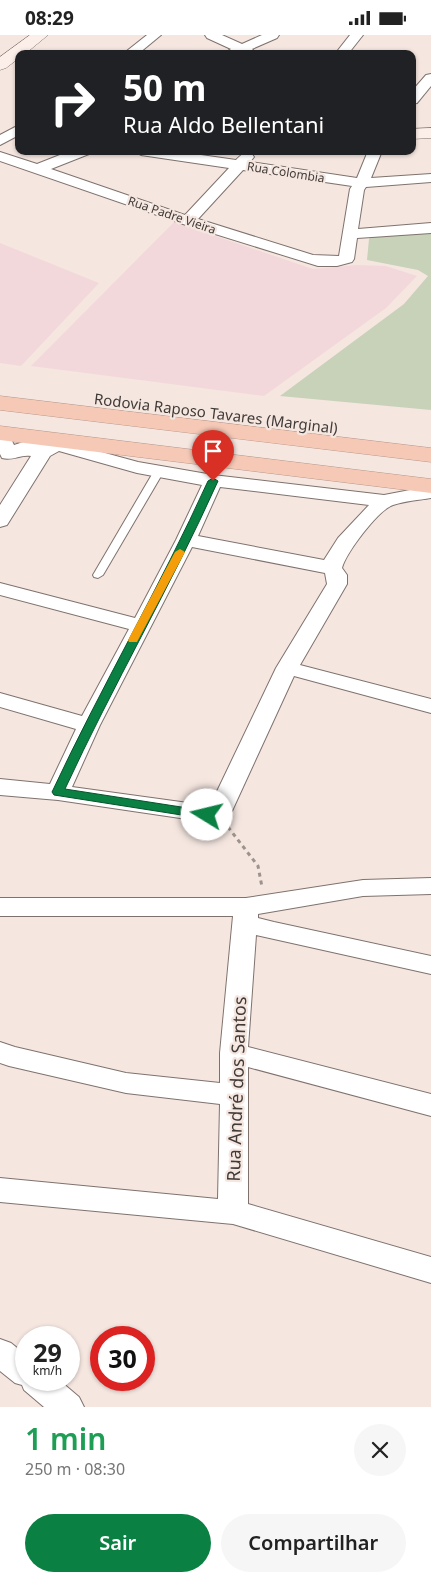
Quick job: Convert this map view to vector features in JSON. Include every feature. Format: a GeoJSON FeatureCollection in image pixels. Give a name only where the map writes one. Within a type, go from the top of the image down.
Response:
{"type":"FeatureCollection","features":[{"type":"Feature","properties":{"kind":"highway","name":"Rodovia Raposo Tavares (Marginal)"},"geometry":{"type":"LineString","coordinates":[[0,388],[431,439]]}},
{"type":"Feature","properties":{"kind":"highway"},"geometry":{"type":"LineString","coordinates":[[0,403],[431,455]]}},
{"type":"Feature","properties":{"kind":"highway"},"geometry":{"type":"LineString","coordinates":[[0,417],[431,467]]}},
{"type":"Feature","properties":{"kind":"highway"},"geometry":{"type":"LineString","coordinates":[[0,433],[55,444],[431,486]]}},
{"type":"Feature","properties":{"kind":"main road"},"geometry":{"type":"LineString","coordinates":[[24,50],[40,35]]}},
{"type":"Feature","properties":{"kind":"main road"},"geometry":{"type":"LineString","coordinates":[[416,134],[431,133]]}},
{"type":"Feature","properties":{"kind":"street"},"geometry":{"type":"LineString","coordinates":[[134,50],[155,35]]}},
{"type":"Feature","properties":{"kind":"street"},"geometry":{"type":"LineString","coordinates":[[211,35],[234,50]]}},
{"type":"Feature","properties":{"kind":"street"},"geometry":{"type":"LineString","coordinates":[[237,50],[273,35]]}},
{"type":"Feature","properties":{"kind":"street"},"geometry":{"type":"LineString","coordinates":[[344,50],[357,35]]}},
{"type":"Feature","properties":{"kind":"street"},"geometry":{"type":"LineString","coordinates":[[419,94],[431,78]]}},
{"type":"Feature","properties":{"kind":"street"},"geometry":{"type":"LineString","coordinates":[[0,141],[15,132]]}},
{"type":"Feature","properties":{"kind":"street","name":"Rua Padre Vieira"},"geometry":{"type":"LineString","coordinates":[[0,155],[188,221],[322,262],[336,262],[346,259],[356,234]]}},
{"type":"Feature","properties":{"kind":"street"},"geometry":{"type":"LineString","coordinates":[[39,168],[73,155]]}},
{"type":"Feature","properties":{"kind":"street","name":"Rua Colombia"},"geometry":{"type":"LineString","coordinates":[[169,155],[362,183],[431,178]]}},
{"type":"Feature","properties":{"kind":"street"},"geometry":{"type":"LineString","coordinates":[[188,221],[249,155]]}},
{"type":"Feature","properties":{"kind":"street"},"geometry":{"type":"LineString","coordinates":[[373,155],[362,183],[357,189],[356,234],[431,228]]}},
{"type":"Feature","properties":{"kind":"street"},"geometry":{"type":"LineString","coordinates":[[8,451],[55,444],[158,471],[213,481],[384,501],[431,492]]}},
{"type":"Feature","properties":{"kind":"street"},"geometry":{"type":"LineString","coordinates":[[0,521],[55,444]]}},
{"type":"Feature","properties":{"kind":"street"},"geometry":{"type":"LineString","coordinates":[[58,792],[89,725],[186,540],[213,481]]}},
{"type":"Feature","properties":{"kind":"street"},"geometry":{"type":"LineString","coordinates":[[332,568],[334,560],[350,537],[384,501]]}},
{"type":"Feature","properties":{"kind":"street"},"geometry":{"type":"LineString","coordinates":[[0,787],[58,792],[207,815],[214,815],[220,811],[287,668],[337,585],[337,575],[332,568],[186,540]]}},
{"type":"Feature","properties":{"kind":"street"},"geometry":{"type":"LineString","coordinates":[[0,589],[140,626]]}},
{"type":"Feature","properties":{"kind":"street"},"geometry":{"type":"LineString","coordinates":[[287,668],[431,706]]}},
{"type":"Feature","properties":{"kind":"street"},"geometry":{"type":"LineString","coordinates":[[0,700],[89,725]]}},
{"type":"Feature","properties":{"kind":"street"},"geometry":{"type":"LineString","coordinates":[[0,907],[252,911],[363,888],[431,886]]}},
{"type":"Feature","properties":{"kind":"street"},"geometry":{"type":"LineString","coordinates":[[252,911],[273,931],[431,965]]}},
{"type":"Feature","properties":{"kind":"street","name":"Rua André dos Santos"},"geometry":{"type":"LineString","coordinates":[[233,1213],[234,1053],[252,911]]}},
{"type":"Feature","properties":{"kind":"street"},"geometry":{"type":"LineString","coordinates":[[0,1052],[9,1056],[126,1083],[233,1095]]}},
{"type":"Feature","properties":{"kind":"street"},"geometry":{"type":"LineString","coordinates":[[234,1053],[431,1105]]}},
{"type":"Feature","properties":{"kind":"street"},"geometry":{"type":"LineString","coordinates":[[0,1190],[233,1213],[431,1270]]}},
{"type":"Feature","properties":{"kind":"street"},"geometry":{"type":"LineString","coordinates":[[0,1353],[15,1365]]}},
{"type":"Feature","properties":{"kind":"street"},"geometry":{"type":"LineString","coordinates":[[48,1391],[68,1407]]}},
{"type":"Feature","properties":{"kind":"lane"},"geometry":{"type":"LineString","coordinates":[[98,575],[158,471]]}},
{"type":"Feature","properties":{"kind":"path"},"geometry":{"type":"LineString","coordinates":[[214,815],[233,833],[258,866],[252,911]]}},
{"type":"Feature","properties":{"kind":"shaded area"},"geometry":{"type":"Polygon","coordinates":[[[174,222],[313,269],[357,265],[386,266],[417,276],[386,308],[264,396],[31,366],[174,222]]]}},
{"type":"Feature","properties":{"kind":"shaded area"},"geometry":{"type":"Polygon","coordinates":[[[0,243],[99,283],[21,366],[0,363],[0,243]]]}},
{"type":"Feature","properties":{"kind":"green space"},"geometry":{"type":"Polygon","coordinates":[[[431,233],[431,410],[280,396],[404,304],[428,276],[418,270],[367,260],[369,239],[372,236],[431,233]]]}},
{"type":"Feature","properties":{"kind":"slow traffic"},"geometry":{"type":"LineString","coordinates":[[133,640],[180,552]]}},
{"type":"Feature","properties":{"kind":"route"},"geometry":{"type":"LineString","coordinates":[[207,815],[58,792],[89,725],[186,540],[213,481]]}}]}
